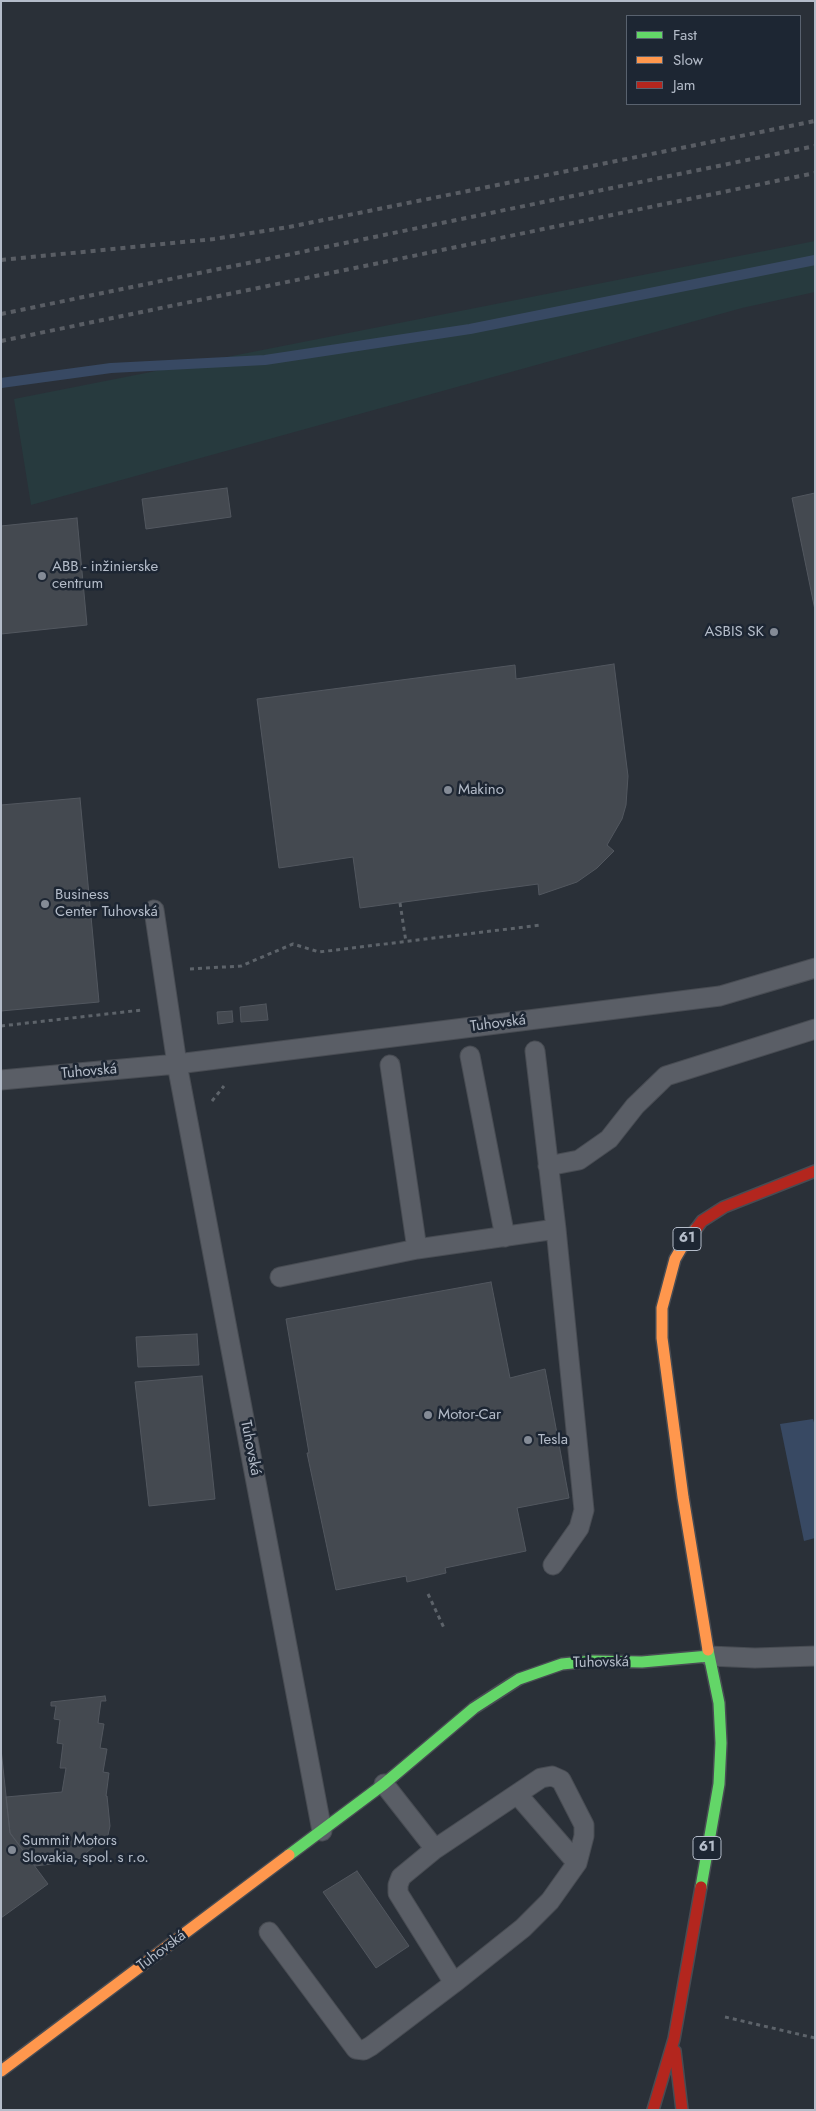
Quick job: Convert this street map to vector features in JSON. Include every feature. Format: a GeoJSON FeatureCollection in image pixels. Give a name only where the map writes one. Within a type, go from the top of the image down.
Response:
{"type":"FeatureCollection","features":[{"type":"Feature","properties":{"kind":"main road","name":"61"},"geometry":{"type":"LineString","coordinates":[[653,2110],[674,2039],[719,1784],[721,1743],[719,1703],[709,1656],[683,1497],[667,1381],[662,1338],[662,1308],[675,1259],[686,1240],[702,1221],[724,1207],[796,1177],[815,1172]]}},
{"type":"Feature","properties":{"kind":"main road","name":"Tuhovská"},"geometry":{"type":"LineString","coordinates":[[1,2071],[384,1784],[474,1708],[519,1679],[562,1664],[592,1661],[642,1662],[709,1656]]}},
{"type":"Feature","properties":{"kind":"main road","name":"61"},"geometry":{"type":"LineString","coordinates":[[674,2039],[682,2110]]}},
{"type":"Feature","properties":{"kind":"lane"},"geometry":{"type":"LineString","coordinates":[[154,910],[177,1064]]}},
{"type":"Feature","properties":{"kind":"lane","name":"Tuhovská"},"geometry":{"type":"LineString","coordinates":[[1,1080],[177,1064],[720,996],[815,968]]}},
{"type":"Feature","properties":{"kind":"lane"},"geometry":{"type":"LineString","coordinates":[[548,1166],[579,1160],[609,1139],[635,1106],[666,1076],[815,1029]]}},
{"type":"Feature","properties":{"kind":"lane"},"geometry":{"type":"LineString","coordinates":[[535,1051],[556,1229],[584,1510],[580,1528],[553,1565]]}},
{"type":"Feature","properties":{"kind":"lane"},"geometry":{"type":"LineString","coordinates":[[470,1056],[505,1237]]}},
{"type":"Feature","properties":{"kind":"lane","name":"Tuhovská"},"geometry":{"type":"LineString","coordinates":[[177,1064],[322,1831]]}},
{"type":"Feature","properties":{"kind":"lane"},"geometry":{"type":"LineString","coordinates":[[390,1065],[417,1249]]}},
{"type":"Feature","properties":{"kind":"lane"},"geometry":{"type":"LineString","coordinates":[[280,1277],[417,1249],[556,1229]]}},
{"type":"Feature","properties":{"kind":"lane","name":"Tuhovská"},"geometry":{"type":"LineString","coordinates":[[709,1656],[755,1658],[815,1656]]}},
{"type":"Feature","properties":{"kind":"lane"},"geometry":{"type":"LineString","coordinates":[[269,1932],[356,2049],[364,2050],[454,1983],[530,1921],[550,1901],[577,1864],[584,1836],[584,1825],[561,1780],[552,1776],[541,1778],[435,1849],[401,1877],[398,1893],[454,1983]]}},
{"type":"Feature","properties":{"kind":"lane"},"geometry":{"type":"LineString","coordinates":[[384,1784],[435,1849]]}},
{"type":"Feature","properties":{"kind":"lane"},"geometry":{"type":"LineString","coordinates":[[518,1794],[577,1864]]}},
{"type":"Feature","properties":{"kind":"path"},"geometry":{"type":"LineString","coordinates":[[400,903],[406,942]]}},
{"type":"Feature","properties":{"kind":"path"},"geometry":{"type":"LineString","coordinates":[[187,970],[241,966],[293,944],[319,952],[541,925]]}},
{"type":"Feature","properties":{"kind":"path"},"geometry":{"type":"LineString","coordinates":[[1,1026],[168,1007]]}},
{"type":"Feature","properties":{"kind":"path"},"geometry":{"type":"LineString","coordinates":[[428,1594],[445,1630]]}},
{"type":"Feature","properties":{"kind":"path"},"geometry":{"type":"LineString","coordinates":[[725,2017],[815,2038]]}},
{"type":"Feature","properties":{"kind":"green space"},"geometry":{"type":"Polygon","coordinates":[[[815,241],[815,292],[742,308],[31,505],[14,399],[815,241]]]}},
{"type":"Feature","properties":{"kind":"water"},"geometry":{"type":"Polygon","coordinates":[[[813,1419],[815,1426],[815,1538],[804,1541],[780,1424],[813,1419]]]}},
{"type":"Feature","properties":{"kind":"building"},"geometry":{"type":"Polygon","coordinates":[[[227,488],[231,517],[146,529],[142,499],[227,488]]]}},
{"type":"Feature","properties":{"kind":"building"},"geometry":{"type":"Polygon","coordinates":[[[815,493],[815,610],[792,498],[815,493]]]}},
{"type":"Feature","properties":{"kind":"building","name":"ABB - inžinierske centrum"},"geometry":{"type":"Polygon","coordinates":[[[77,518],[87,625],[1,634],[1,526],[77,518]]]}},
{"type":"Feature","properties":{"kind":"building","name":"Makino"},"geometry":{"type":"Polygon","coordinates":[[[614,664],[628,776],[626,805],[622,819],[607,845],[614,851],[597,868],[577,882],[539,895],[538,884],[360,908],[353,857],[279,868],[257,699],[515,665],[516,679],[614,664]]]}},
{"type":"Feature","properties":{"kind":"building","name":"Business Center Tuhovská"},"geometry":{"type":"Polygon","coordinates":[[[80,798],[99,1002],[1,1011],[1,805],[80,798]]]}},
{"type":"Feature","properties":{"kind":"building"},"geometry":{"type":"Polygon","coordinates":[[[266,1004],[268,1020],[241,1022],[240,1007],[266,1004]]]}},
{"type":"Feature","properties":{"kind":"building"},"geometry":{"type":"Polygon","coordinates":[[[232,1011],[233,1022],[218,1024],[217,1012],[232,1011]]]}},
{"type":"Feature","properties":{"kind":"building","name":"Motor-Car"},"geometry":{"type":"Polygon","coordinates":[[[491,1282],[510,1378],[545,1369],[569,1498],[517,1508],[526,1551],[445,1568],[446,1573],[407,1582],[406,1576],[336,1590],[307,1453],[309,1453],[286,1319],[491,1282]]]}},
{"type":"Feature","properties":{"kind":"building"},"geometry":{"type":"Polygon","coordinates":[[[197,1334],[199,1365],[138,1367],[136,1337],[197,1334]]]}},
{"type":"Feature","properties":{"kind":"building"},"geometry":{"type":"Polygon","coordinates":[[[202,1376],[215,1499],[149,1506],[135,1382],[202,1376]]]}},
{"type":"Feature","properties":{"kind":"building"},"geometry":{"type":"Polygon","coordinates":[[[105,1696],[106,1701],[101,1701],[98,1723],[104,1724],[100,1748],[107,1749],[103,1772],[109,1773],[106,1796],[110,1826],[108,1835],[76,1861],[35,1866],[10,1833],[6,1797],[62,1792],[66,1768],[60,1768],[63,1744],[57,1743],[60,1720],[54,1719],[56,1706],[51,1706],[51,1702],[105,1696]]]}},
{"type":"Feature","properties":{"kind":"building","name":"Summit Motors Slovakia, spol. s r.o."},"geometry":{"type":"Polygon","coordinates":[[[1,1749],[10,1833],[48,1884],[1,1918],[1,1749]]]}},
{"type":"Feature","properties":{"kind":"building"},"geometry":{"type":"Polygon","coordinates":[[[357,1871],[409,1946],[376,1968],[323,1892],[357,1871]]]}},
{"type":"Feature","properties":{"kind":"waterway"},"geometry":{"type":"LineString","coordinates":[[1,383],[111,368],[265,360],[470,329],[815,260]]}},
{"type":"Feature","properties":{"kind":"railway"},"geometry":{"type":"LineString","coordinates":[[1,260],[214,239],[289,227],[815,121]]}},
{"type":"Feature","properties":{"kind":"railway"},"geometry":{"type":"LineString","coordinates":[[1,314],[815,146]]}},
{"type":"Feature","properties":{"kind":"railway"},"geometry":{"type":"LineString","coordinates":[[1,341],[815,173]]}},
{"type":"Feature","properties":{"kind":"traffic: fast"},"geometry":{"type":"LineString","coordinates":[[701,1887],[719,1784],[721,1743],[719,1703],[708,1650]]}},
{"type":"Feature","properties":{"kind":"traffic: fast"},"geometry":{"type":"LineString","coordinates":[[289,1855],[384,1784],[474,1708],[519,1679],[562,1664],[592,1661],[642,1662],[709,1656]]}},
{"type":"Feature","properties":{"kind":"traffic: slow"},"geometry":{"type":"LineString","coordinates":[[696,1229],[686,1240],[675,1259],[662,1308],[662,1338],[683,1497],[708,1650]]}},
{"type":"Feature","properties":{"kind":"traffic: slow"},"geometry":{"type":"LineString","coordinates":[[1,2071],[289,1855]]}},
{"type":"Feature","properties":{"kind":"traffic: jam"},"geometry":{"type":"LineString","coordinates":[[696,1229],[702,1221],[724,1207],[815,1171]]}},
{"type":"Feature","properties":{"kind":"traffic: jam"},"geometry":{"type":"LineString","coordinates":[[653,2110],[674,2039],[701,1887]]}},
{"type":"Feature","properties":{"kind":"traffic: jam"},"geometry":{"type":"LineString","coordinates":[[675,2051],[682,2110]]}},
{"type":"Feature","properties":{"kind":"place","name":"ABB - inžinierske centrum"},"geometry":{"type":"Point","coordinates":[42,576]}},
{"type":"Feature","properties":{"kind":"place","name":"ASBIS SK"},"geometry":{"type":"Point","coordinates":[774,632]}},
{"type":"Feature","properties":{"kind":"place","name":"Makino"},"geometry":{"type":"Point","coordinates":[448,790]}},
{"type":"Feature","properties":{"kind":"place","name":"Business Center Tuhovská"},"geometry":{"type":"Point","coordinates":[45,904]}},
{"type":"Feature","properties":{"kind":"place","name":"Motor-Car"},"geometry":{"type":"Point","coordinates":[428,1415]}},
{"type":"Feature","properties":{"kind":"place","name":"Tesla"},"geometry":{"type":"Point","coordinates":[528,1440]}},
{"type":"Feature","properties":{"kind":"place","name":"Summit Motors Slovakia, spol. s r.o."},"geometry":{"type":"Point","coordinates":[12,1850]}}]}
